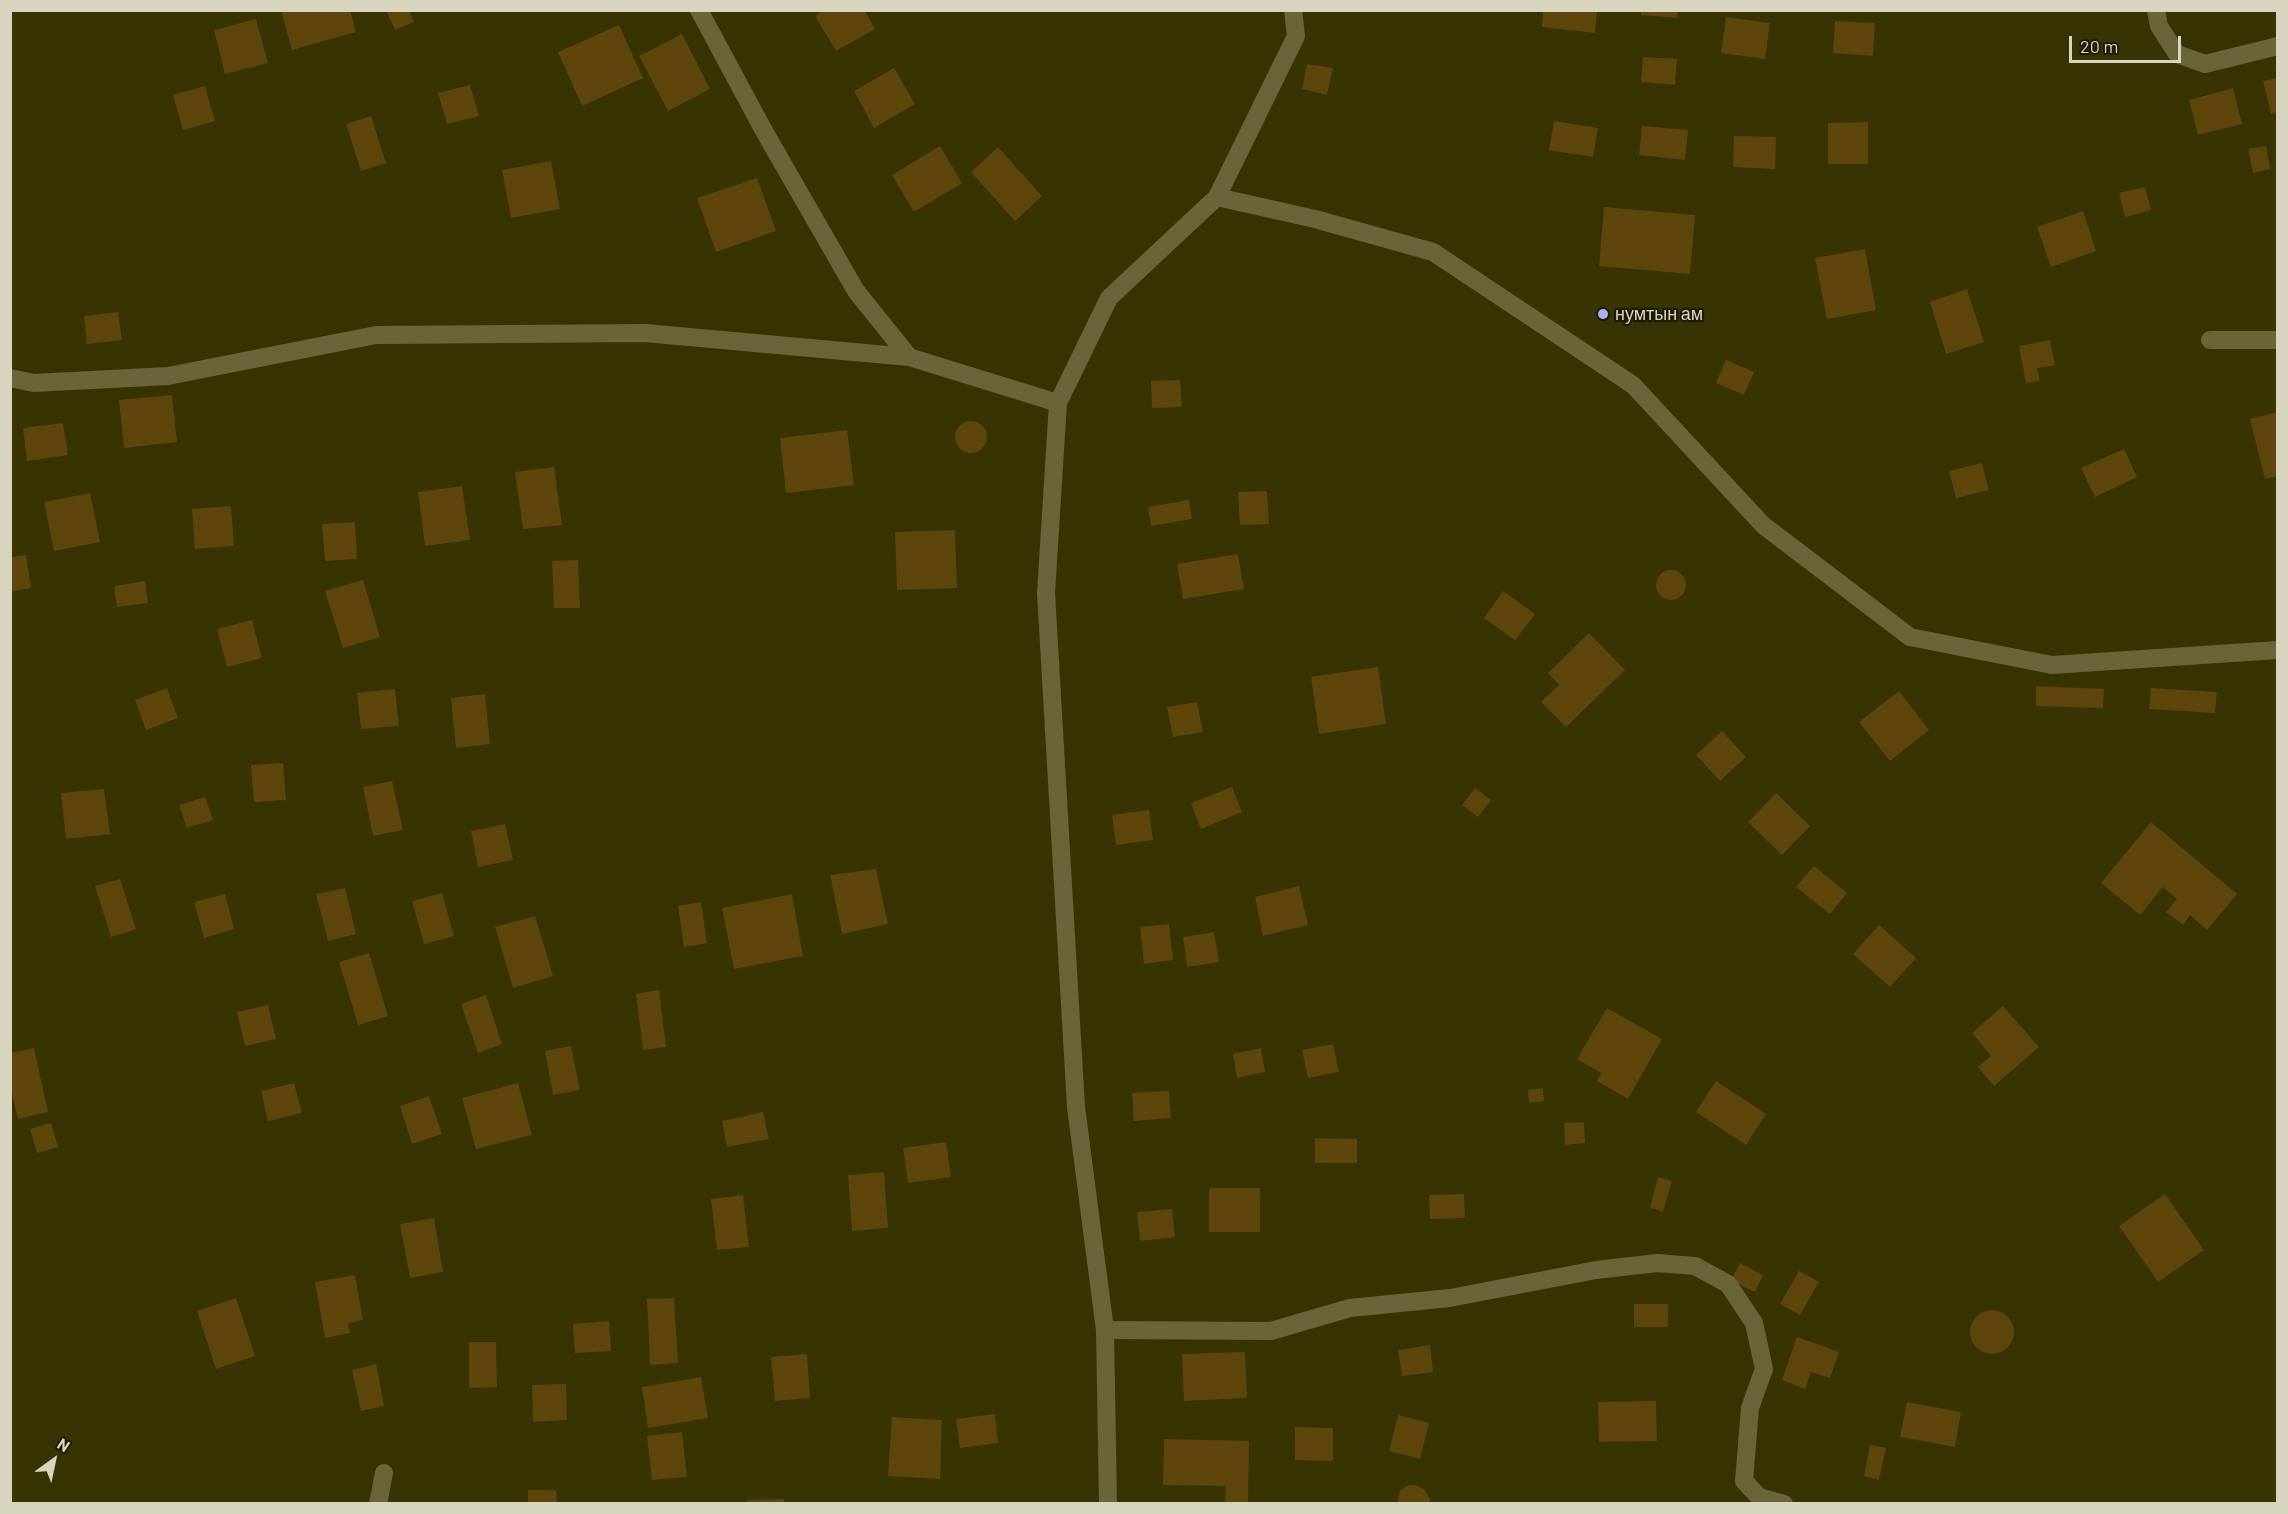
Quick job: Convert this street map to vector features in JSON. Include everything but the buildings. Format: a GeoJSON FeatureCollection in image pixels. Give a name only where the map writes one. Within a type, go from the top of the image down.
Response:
{"type":"FeatureCollection","features":[{"type":"Feature","properties":{"kind":"street"},"geometry":{"type":"LineString","coordinates":[[699,10],[764,131],[856,291],[909,357]]}},
{"type":"Feature","properties":{"kind":"street"},"geometry":{"type":"LineString","coordinates":[[1108,1503],[1105,1330],[1076,1107],[1046,593],[1058,403],[1109,298],[1217,197],[1296,36],[1293,10]]}},
{"type":"Feature","properties":{"kind":"street"},"geometry":{"type":"LineString","coordinates":[[2156,10],[2159,26],[2177,54],[2205,64],[2277,46]]}},
{"type":"Feature","properties":{"kind":"street"},"geometry":{"type":"LineString","coordinates":[[1217,197],[1316,219],[1433,252],[1633,385],[1763,525],[1910,637],[2052,665],[2277,650]]}},
{"type":"Feature","properties":{"kind":"street"},"geometry":{"type":"LineString","coordinates":[[10,378],[34,383],[168,375],[376,335],[645,333],[909,357],[1058,403]]}},
{"type":"Feature","properties":{"kind":"street"},"geometry":{"type":"LineString","coordinates":[[2210,340],[2277,340]]}},
{"type":"Feature","properties":{"kind":"street"},"geometry":{"type":"LineString","coordinates":[[1105,1330],[1271,1331],[1350,1308],[1450,1298],[1596,1270],[1657,1263],[1695,1266],[1728,1284],[1754,1323],[1764,1369],[1750,1408],[1744,1481],[1760,1500],[1784,1503]]}},
{"type":"Feature","properties":{"kind":"street"},"geometry":{"type":"LineString","coordinates":[[378,1503],[384,1473]]}},
{"type":"Feature","properties":{"kind":"place","name":"нумтын ам"},"geometry":{"type":"Point","coordinates":[1603,314]}}]}
